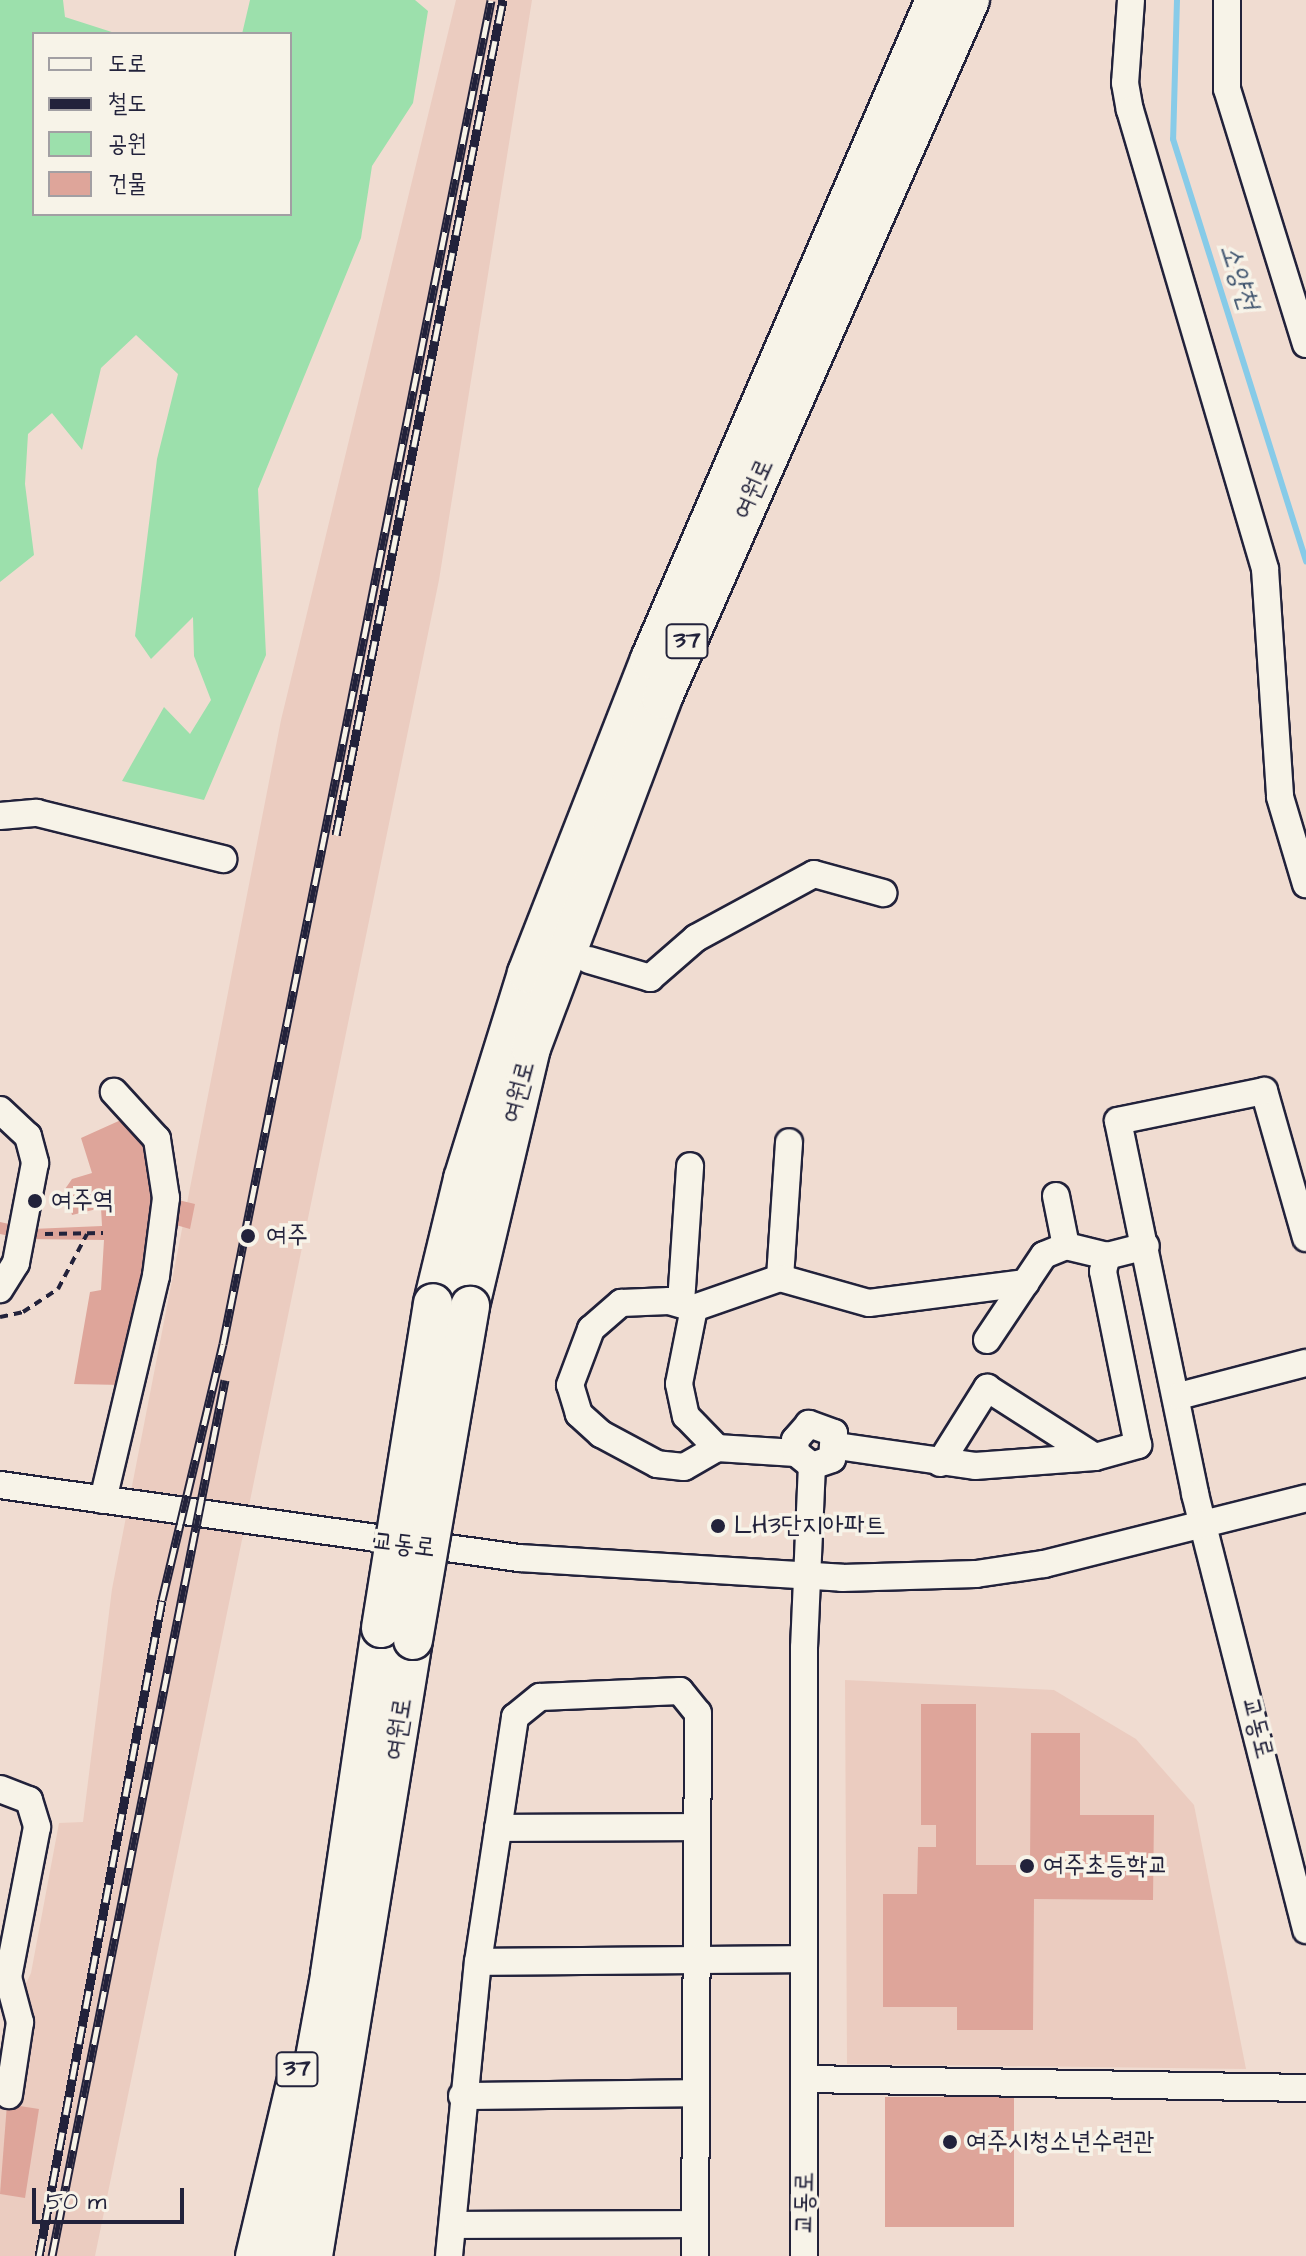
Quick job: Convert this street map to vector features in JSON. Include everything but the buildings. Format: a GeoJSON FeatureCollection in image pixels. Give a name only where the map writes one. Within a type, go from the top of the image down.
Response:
{"type":"FeatureCollection","features":[{"type":"Feature","properties":{"kind":"highway","name":"여원로"},"geometry":{"type":"LineString","coordinates":[[313,2256],[365,1937],[433,1303],[463,1179],[527,973],[656,645],[935,0]]}},
{"type":"Feature","properties":{"kind":"highway","name":"여원로"},"geometry":{"type":"LineString","coordinates":[[279,2256],[330,1974],[341,1881],[499,1165],[531,1048],[662,699],[970,0]]}},
{"type":"Feature","properties":{"kind":"highway"},"geometry":{"type":"LineString","coordinates":[[499,1165],[528,1123],[589,960],[790,452],[806,373]]}},
{"type":"Feature","properties":{"kind":"highway","name":"37"},"geometry":{"type":"LineString","coordinates":[[338,2256],[370,1984],[365,1937]]}},
{"type":"Feature","properties":{"kind":"main road","name":"37"},"geometry":{"type":"LineString","coordinates":[[252,2256],[341,1881]]}},
{"type":"Feature","properties":{"kind":"street"},"geometry":{"type":"LineString","coordinates":[[1131,0],[1125,83],[1130,110],[1265,569],[1280,797],[1306,884]]}},
{"type":"Feature","properties":{"kind":"street"},"geometry":{"type":"LineString","coordinates":[[1227,0],[1227,89],[1306,344]]}},
{"type":"Feature","properties":{"kind":"street"},"geometry":{"type":"LineString","coordinates":[[0,816],[37,813],[223,859]]}},
{"type":"Feature","properties":{"kind":"street"},"geometry":{"type":"LineString","coordinates":[[589,960],[650,978],[696,938],[814,874],[883,893]]}},
{"type":"Feature","properties":{"kind":"street"},"geometry":{"type":"LineString","coordinates":[[1203,1527],[1179,1396],[1118,1121],[1264,1091],[1306,1238]]}},
{"type":"Feature","properties":{"kind":"street"},"geometry":{"type":"LineString","coordinates":[[103,1500],[156,1276],[166,1198],[157,1139],[114,1092]]}},
{"type":"Feature","properties":{"kind":"street"},"geometry":{"type":"LineString","coordinates":[[0,1110],[28,1136],[35,1163],[16,1263],[0,1289]]}},
{"type":"Feature","properties":{"kind":"street"},"geometry":{"type":"LineString","coordinates":[[780,1278],[789,1142]]}},
{"type":"Feature","properties":{"kind":"street"},"geometry":{"type":"LineString","coordinates":[[690,1166],[688,1306],[679,1384],[686,1416],[717,1448]]}},
{"type":"Feature","properties":{"kind":"street"},"geometry":{"type":"LineString","coordinates":[[1056,1196],[1066,1246]]}},
{"type":"Feature","properties":{"kind":"street"},"geometry":{"type":"LineString","coordinates":[[987,1340],[1044,1255],[1066,1246],[1107,1256],[1146,1246]]}},
{"type":"Feature","properties":{"kind":"street"},"geometry":{"type":"LineString","coordinates":[[837,1446],[940,1463],[1095,1457],[1138,1445],[1103,1271],[1107,1256]]}},
{"type":"Feature","properties":{"kind":"street"},"geometry":{"type":"LineString","coordinates":[[812,1577],[804,1459],[798,1433],[816,1423],[829,1428],[837,1446],[832,1459],[804,1459],[717,1448],[684,1467],[657,1464],[601,1434],[579,1414],[570,1385],[591,1329],[621,1303],[688,1306],[780,1278],[869,1303],[1026,1283]]}},
{"type":"Feature","properties":{"kind":"street"},"geometry":{"type":"LineString","coordinates":[[1179,1396],[1306,1363]]}},
{"type":"Feature","properties":{"kind":"street"},"geometry":{"type":"LineString","coordinates":[[940,1463],[987,1388],[1095,1457]]}},
{"type":"Feature","properties":{"kind":"street","name":"교동로"},"geometry":{"type":"LineString","coordinates":[[0,1485],[519,1558],[812,1577],[976,1574],[1108,1552],[1306,1498]]}},
{"type":"Feature","properties":{"kind":"street","name":"교동로"},"geometry":{"type":"LineString","coordinates":[[1203,1527],[1306,1930]]}},
{"type":"Feature","properties":{"kind":"street","name":"교동로"},"geometry":{"type":"LineString","coordinates":[[804,2256],[804,1648],[812,1577]]}},
{"type":"Feature","properties":{"kind":"street"},"geometry":{"type":"LineString","coordinates":[[449,2256],[462,2096],[478,1962],[515,1717],[540,1697],[680,1691],[698,1713],[695,2256]]}},
{"type":"Feature","properties":{"kind":"street"},"geometry":{"type":"LineString","coordinates":[[0,1789],[29,1800],[37,1827],[4,1976],[20,2022],[9,2095]]}},
{"type":"Feature","properties":{"kind":"street"},"geometry":{"type":"LineString","coordinates":[[498,1828],[697,1827]]}},
{"type":"Feature","properties":{"kind":"street"},"geometry":{"type":"LineString","coordinates":[[478,1962],[804,1959]]}},
{"type":"Feature","properties":{"kind":"street"},"geometry":{"type":"LineString","coordinates":[[806,2079],[1306,2088]]}},
{"type":"Feature","properties":{"kind":"street"},"geometry":{"type":"LineString","coordinates":[[462,2096],[696,2093]]}},
{"type":"Feature","properties":{"kind":"street"},"geometry":{"type":"LineString","coordinates":[[453,2225],[695,2224]]}},
{"type":"Feature","properties":{"kind":"path"},"geometry":{"type":"LineString","coordinates":[[38,1234],[103,1233]]}},
{"type":"Feature","properties":{"kind":"path"},"geometry":{"type":"LineString","coordinates":[[0,1317],[23,1312],[58,1289],[87,1234]]}},
{"type":"Feature","properties":{"kind":"shaded area"},"geometry":{"type":"Polygon","coordinates":[[[456,0],[532,0],[439,580],[95,2256],[0,2256],[0,2071],[11,2015],[31,1973],[59,1823],[83,1822],[112,1589],[281,720],[456,0]]]}},
{"type":"Feature","properties":{"kind":"shaded area","name":"여주초등학교"},"geometry":{"type":"Polygon","coordinates":[[[845,1680],[1054,1690],[1136,1739],[1194,1805],[1246,2069],[847,2064],[845,1680]]]}},
{"type":"Feature","properties":{"kind":"green space"},"geometry":{"type":"Polygon","coordinates":[[[0,0],[63,0],[65,17],[112,32],[32,32],[32,216],[292,216],[292,32],[242,32],[250,0],[415,0],[428,11],[413,103],[372,166],[361,238],[258,489],[266,655],[204,800],[122,781],[164,707],[190,734],[211,700],[194,656],[193,617],[151,659],[135,636],[157,459],[178,374],[136,335],[101,368],[82,450],[52,413],[28,434],[25,484],[34,555],[0,582],[0,0]]]}},
{"type":"Feature","properties":{"kind":"waterway","name":"소양천"},"geometry":{"type":"LineString","coordinates":[[1177,0],[1173,139],[1306,562]]}},
{"type":"Feature","properties":{"kind":"railway"},"geometry":{"type":"LineString","coordinates":[[39,2256],[162,1600],[223,1344],[491,0]]}},
{"type":"Feature","properties":{"kind":"railway"},"geometry":{"type":"LineString","coordinates":[[336,835],[503,0]]}},
{"type":"Feature","properties":{"kind":"railway"},"geometry":{"type":"LineString","coordinates":[[52,2256],[225,1380]]}},
{"type":"Feature","properties":{"kind":"place","name":"여주역"},"geometry":{"type":"Point","coordinates":[35,1201]}},
{"type":"Feature","properties":{"kind":"place","name":"여주"},"geometry":{"type":"Point","coordinates":[248,1236]}},
{"type":"Feature","properties":{"kind":"place","name":"LH3단지아파트"},"geometry":{"type":"Point","coordinates":[718,1526]}},
{"type":"Feature","properties":{"kind":"place","name":"여주초등학교"},"geometry":{"type":"Point","coordinates":[1027,1866]}},
{"type":"Feature","properties":{"kind":"place","name":"여주시청소년수련관"},"geometry":{"type":"Point","coordinates":[950,2142]}}]}
